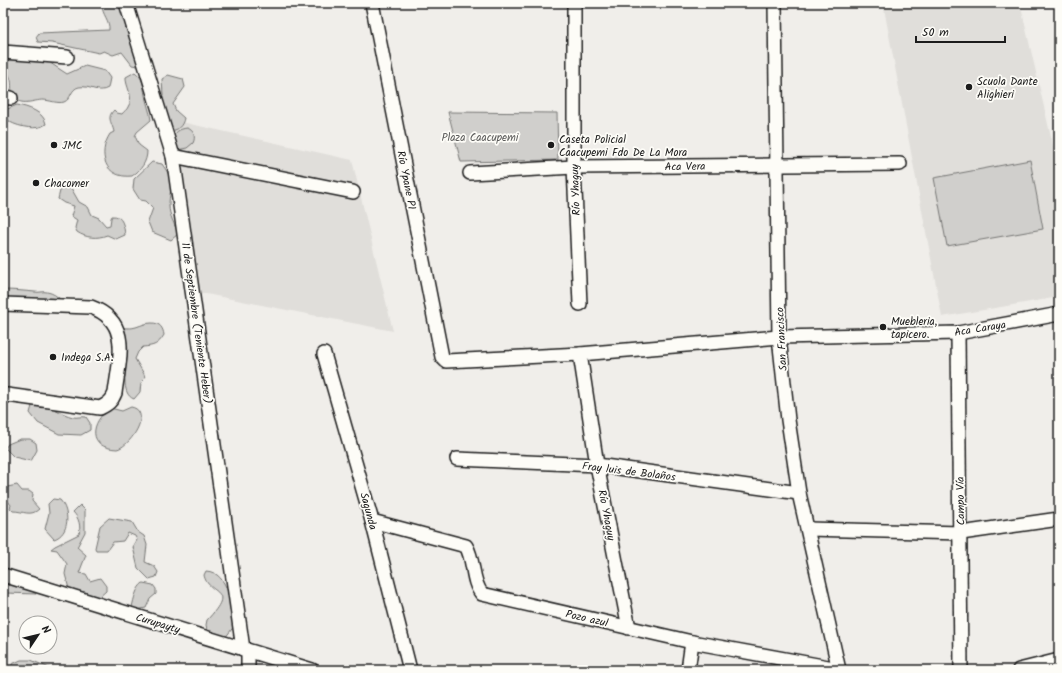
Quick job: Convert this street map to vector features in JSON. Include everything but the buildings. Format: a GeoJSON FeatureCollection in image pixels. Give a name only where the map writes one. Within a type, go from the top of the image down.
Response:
{"type":"FeatureCollection","features":[{"type":"Feature","properties":{"kind":"street","name":"11 de Septiembre (Teniente Heber)"},"geometry":{"type":"LineString","coordinates":[[126,3],[173,156],[248,670]]}},
{"type":"Feature","properties":{"kind":"street","name":"Río Ypane P1"},"geometry":{"type":"LineString","coordinates":[[372,3],[442,357]]}},
{"type":"Feature","properties":{"kind":"street","name":"Río Yhaguy"},"geometry":{"type":"LineString","coordinates":[[574,3],[574,167],[580,304]]}},
{"type":"Feature","properties":{"kind":"street","name":"San Francisco"},"geometry":{"type":"LineString","coordinates":[[775,3],[779,337],[788,420],[800,493],[839,670]]}},
{"type":"Feature","properties":{"kind":"street"},"geometry":{"type":"LineString","coordinates":[[3,52],[67,57]]}},
{"type":"Feature","properties":{"kind":"street"},"geometry":{"type":"LineString","coordinates":[[173,156],[353,192]]}},
{"type":"Feature","properties":{"kind":"street","name":"Aca Vera"},"geometry":{"type":"LineString","coordinates":[[470,173],[574,167],[900,164]]}},
{"type":"Feature","properties":{"kind":"street"},"geometry":{"type":"LineString","coordinates":[[3,304],[91,306],[103,311],[111,318],[121,341],[115,393],[112,400],[100,408],[7,395]]}},
{"type":"Feature","properties":{"kind":"street","name":"Aca Caraya"},"geometry":{"type":"LineString","coordinates":[[442,357],[450,362],[580,354],[779,337],[958,333],[1059,314]]}},
{"type":"Feature","properties":{"kind":"street","name":"Campo Vía"},"geometry":{"type":"LineString","coordinates":[[958,333],[961,533],[960,670]]}},
{"type":"Feature","properties":{"kind":"street","name":"Sagunda"},"geometry":{"type":"LineString","coordinates":[[324,354],[372,521],[410,670]]}},
{"type":"Feature","properties":{"kind":"street","name":"Río Yhaguy"},"geometry":{"type":"LineString","coordinates":[[580,354],[597,465],[629,628]]}},
{"type":"Feature","properties":{"kind":"street","name":"Fray luis de Bolaños"},"geometry":{"type":"LineString","coordinates":[[457,459],[597,465],[800,493]]}},
{"type":"Feature","properties":{"kind":"street"},"geometry":{"type":"LineString","coordinates":[[808,528],[961,533],[1059,519]]}},
{"type":"Feature","properties":{"kind":"street","name":"Pozo azul"},"geometry":{"type":"LineString","coordinates":[[372,521],[466,546],[472,556],[477,588],[482,594],[692,642],[839,670]]}},
{"type":"Feature","properties":{"kind":"street","name":"Curupayty"},"geometry":{"type":"LineString","coordinates":[[3,575],[312,670]]}},
{"type":"Feature","properties":{"kind":"street"},"geometry":{"type":"LineString","coordinates":[[688,670],[692,642]]}},
{"type":"Feature","properties":{"kind":"street"},"geometry":{"type":"LineString","coordinates":[[1019,670],[1059,660]]}},
{"type":"Feature","properties":{"kind":"shaded area","name":"Scuola Dante Alighieri"},"geometry":{"type":"Polygon","coordinates":[[[883,3],[1020,3],[1059,172],[1059,297],[942,317],[883,3]]]}},
{"type":"Feature","properties":{"kind":"shaded area"},"geometry":{"type":"Polygon","coordinates":[[[159,117],[352,160],[393,331],[196,292],[159,117]]]}},
{"type":"Feature","properties":{"kind":"green space"},"geometry":{"type":"Polygon","coordinates":[[[106,3],[120,3],[139,62],[137,66],[132,65],[122,52],[113,55],[104,51],[99,53],[52,43],[38,42],[36,37],[39,33],[109,30],[108,23],[102,9],[102,5],[106,3]]]}},
{"type":"Feature","properties":{"kind":"green space"},"geometry":{"type":"Polygon","coordinates":[[[35,53],[67,74],[85,66],[105,71],[110,78],[108,88],[104,90],[97,90],[87,87],[79,87],[74,90],[67,101],[64,102],[43,100],[20,102],[12,93],[11,80],[3,67],[3,61],[5,58],[35,53]]]}},
{"type":"Feature","properties":{"kind":"green space"},"geometry":{"type":"Polygon","coordinates":[[[135,72],[143,82],[151,120],[137,132],[135,136],[139,145],[147,151],[147,155],[145,162],[138,171],[132,176],[123,176],[115,174],[106,164],[104,149],[110,134],[114,132],[110,115],[114,110],[117,113],[122,114],[128,108],[130,103],[130,95],[126,77],[135,72]]]}},
{"type":"Feature","properties":{"kind":"green space"},"geometry":{"type":"Polygon","coordinates":[[[168,75],[183,79],[185,87],[173,104],[176,111],[184,118],[181,125],[175,130],[170,130],[160,104],[163,95],[162,79],[168,75]]]}},
{"type":"Feature","properties":{"kind":"green space"},"geometry":{"type":"Polygon","coordinates":[[[17,105],[39,113],[45,120],[46,124],[43,126],[28,128],[10,122],[5,115],[5,110],[17,105]]]}},
{"type":"Feature","properties":{"kind":"green space","name":"Plaza Caacupemi"},"geometry":{"type":"Polygon","coordinates":[[[448,112],[557,113],[558,160],[461,162],[448,112]]]}},
{"type":"Feature","properties":{"kind":"green space"},"geometry":{"type":"Polygon","coordinates":[[[187,128],[194,134],[193,143],[187,148],[177,150],[172,139],[174,134],[187,128]]]}},
{"type":"Feature","properties":{"kind":"green space"},"geometry":{"type":"Polygon","coordinates":[[[1030,160],[1043,229],[947,246],[934,178],[1030,160]]]}},
{"type":"Feature","properties":{"kind":"green space"},"geometry":{"type":"Polygon","coordinates":[[[152,162],[162,164],[172,182],[169,209],[178,234],[171,240],[152,232],[148,222],[153,208],[146,201],[140,200],[133,189],[134,179],[152,162]]]}},
{"type":"Feature","properties":{"kind":"green space"},"geometry":{"type":"Polygon","coordinates":[[[64,188],[71,188],[79,202],[88,207],[92,215],[99,218],[106,226],[110,225],[112,216],[119,217],[122,222],[125,235],[116,239],[107,235],[88,237],[77,232],[75,228],[77,220],[71,216],[74,206],[64,203],[58,199],[60,191],[64,188]]]}},
{"type":"Feature","properties":{"kind":"green space"},"geometry":{"type":"Polygon","coordinates":[[[3,290],[47,292],[55,295],[61,300],[3,303],[3,290]]]}},
{"type":"Feature","properties":{"kind":"green space"},"geometry":{"type":"Polygon","coordinates":[[[152,323],[161,326],[164,335],[158,343],[143,347],[138,352],[135,359],[145,378],[141,382],[140,392],[134,399],[127,392],[125,386],[127,356],[115,347],[110,334],[119,328],[133,328],[152,323]]]}},
{"type":"Feature","properties":{"kind":"green space"},"geometry":{"type":"Polygon","coordinates":[[[37,403],[46,405],[73,417],[86,417],[90,423],[90,430],[81,435],[59,434],[38,423],[30,413],[32,406],[37,403]]]}},
{"type":"Feature","properties":{"kind":"green space"},"geometry":{"type":"Polygon","coordinates":[[[131,407],[137,410],[140,415],[140,421],[138,428],[128,442],[117,449],[107,448],[100,444],[96,439],[95,433],[98,420],[103,414],[110,408],[122,411],[131,407]]]}},
{"type":"Feature","properties":{"kind":"green space"},"geometry":{"type":"Polygon","coordinates":[[[20,439],[30,439],[36,443],[37,450],[31,461],[14,457],[5,448],[8,444],[20,439]]]}},
{"type":"Feature","properties":{"kind":"green space"},"geometry":{"type":"Polygon","coordinates":[[[17,485],[22,491],[29,491],[33,494],[32,501],[39,509],[33,513],[13,511],[10,508],[11,505],[8,501],[3,503],[3,488],[17,485]]]}},
{"type":"Feature","properties":{"kind":"green space"},"geometry":{"type":"Polygon","coordinates":[[[53,499],[60,500],[66,510],[67,516],[66,527],[59,536],[54,539],[45,529],[49,513],[48,504],[53,499]]]}},
{"type":"Feature","properties":{"kind":"green space"},"geometry":{"type":"Polygon","coordinates":[[[80,505],[85,510],[85,532],[77,547],[86,555],[79,573],[86,574],[90,581],[100,578],[106,586],[106,591],[97,599],[91,598],[86,592],[76,592],[69,589],[65,574],[67,564],[57,550],[51,549],[79,534],[79,522],[73,512],[80,505]]]}},
{"type":"Feature","properties":{"kind":"green space"},"geometry":{"type":"Polygon","coordinates":[[[109,518],[132,522],[138,532],[144,536],[147,545],[145,562],[154,566],[158,572],[156,577],[149,579],[138,568],[133,547],[137,540],[135,536],[128,533],[123,541],[113,542],[107,550],[96,550],[95,548],[100,526],[109,518]]]}},
{"type":"Feature","properties":{"kind":"green space"},"geometry":{"type":"Polygon","coordinates":[[[206,571],[214,573],[220,577],[231,601],[235,625],[225,638],[208,634],[206,625],[207,620],[216,609],[221,597],[219,593],[207,582],[204,575],[206,571]]]}},
{"type":"Feature","properties":{"kind":"green space"},"geometry":{"type":"Polygon","coordinates":[[[3,575],[18,579],[36,594],[6,593],[3,590],[3,575]]]}},
{"type":"Feature","properties":{"kind":"green space"},"geometry":{"type":"Polygon","coordinates":[[[143,583],[153,585],[156,589],[156,594],[150,599],[146,608],[136,610],[132,607],[137,591],[143,583]]]}},
{"type":"Feature","properties":{"kind":"green space"},"geometry":{"type":"Polygon","coordinates":[[[21,660],[31,660],[54,670],[12,670],[12,664],[21,660]]]}},
{"type":"Feature","properties":{"kind":"place","name":"Scuola Dante Alighieri"},"geometry":{"type":"Point","coordinates":[969,87]}},
{"type":"Feature","properties":{"kind":"place","name":"JMC"},"geometry":{"type":"Point","coordinates":[54,145]}},
{"type":"Feature","properties":{"kind":"place","name":"Caseta Policial Caacupemi Fdo De La Mora"},"geometry":{"type":"Point","coordinates":[551,145]}},
{"type":"Feature","properties":{"kind":"place","name":"Chacomer"},"geometry":{"type":"Point","coordinates":[36,183]}},
{"type":"Feature","properties":{"kind":"place","name":"Muebleria, tapicero."},"geometry":{"type":"Point","coordinates":[883,327]}},
{"type":"Feature","properties":{"kind":"place","name":"Indega S.A."},"geometry":{"type":"Point","coordinates":[53,357]}}]}
